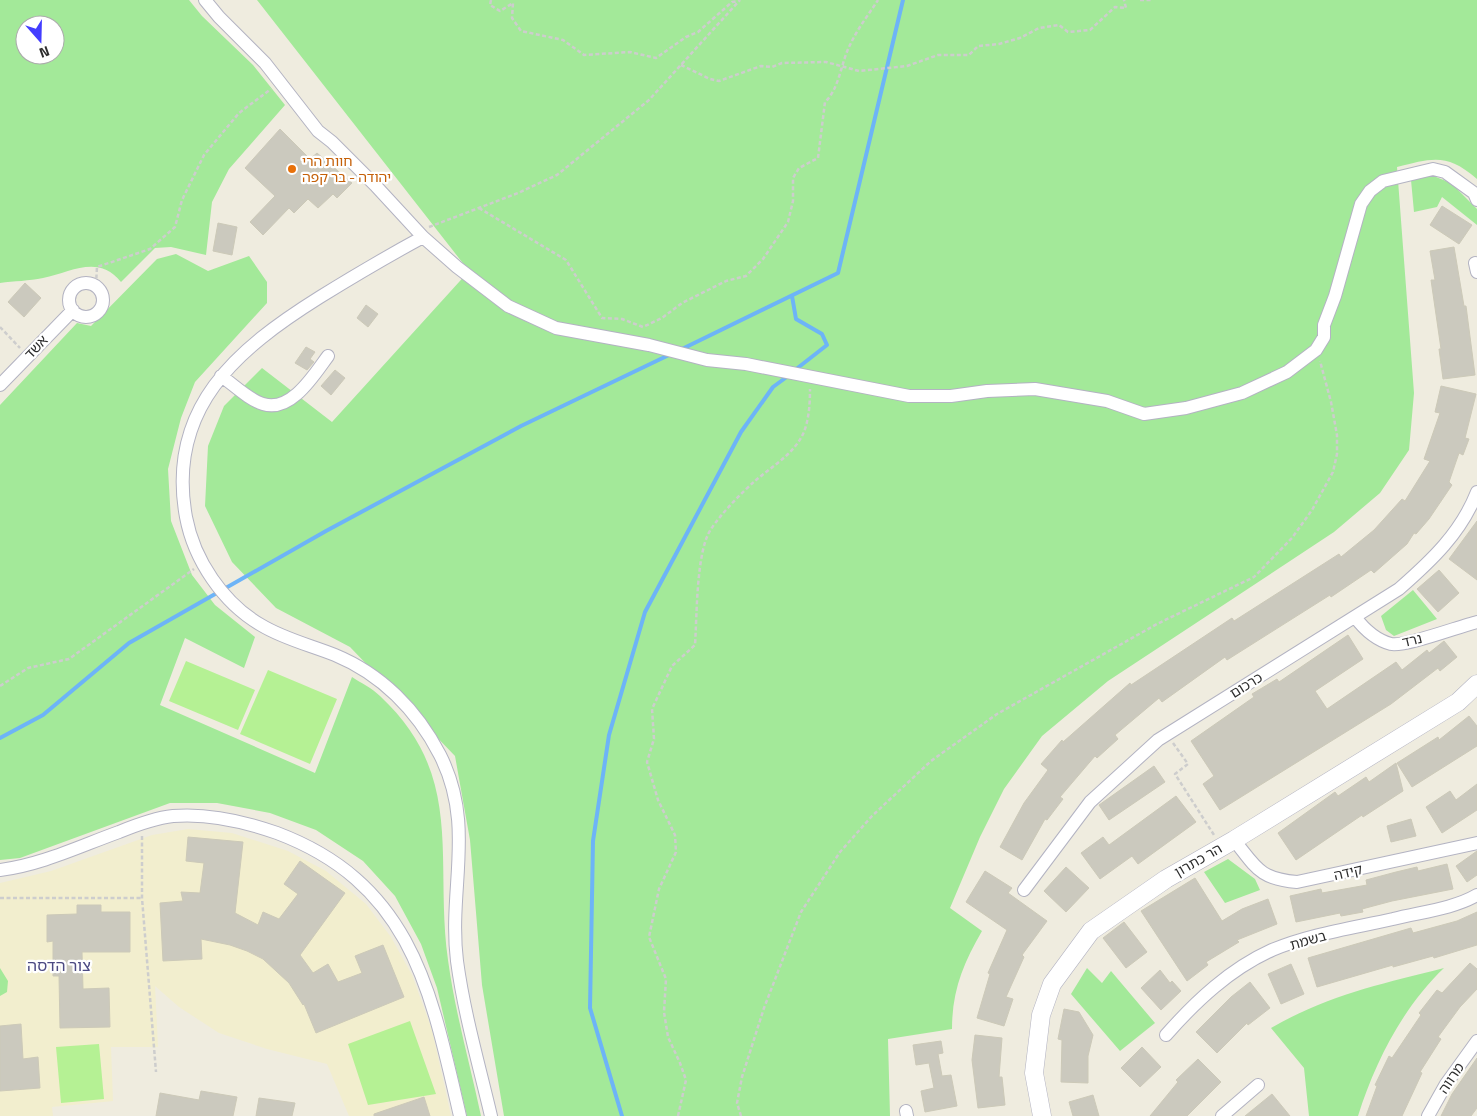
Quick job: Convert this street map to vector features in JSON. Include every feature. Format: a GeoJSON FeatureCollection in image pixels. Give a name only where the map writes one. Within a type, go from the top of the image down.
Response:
{"type":"FeatureCollection","features":[{"type":"Feature","properties":{"kind":"street"},"geometry":{"type":"LineString","coordinates":[[205,0],[219,17],[265,63],[318,131],[357,166],[423,237],[456,267],[508,306],[556,328],[648,345],[707,360],[746,364],[909,396],[951,396],[987,391],[1036,389],[1107,401],[1144,414],[1186,408],[1242,394],[1287,372],[1316,350],[1324,337],[1324,325],[1335,296],[1361,204],[1370,191],[1383,181],[1433,169],[1445,172],[1474,193],[1477,200]]}},
{"type":"Feature","properties":{"kind":"street"},"geometry":{"type":"LineString","coordinates":[[423,237],[381,259],[262,335],[233,362],[211,388],[192,422],[183,457],[182,494],[186,518],[197,553],[214,581],[237,607],[261,625],[288,638],[337,656],[370,674],[406,705],[439,752],[452,780],[460,822],[456,927],[457,960],[491,1116]]}},
{"type":"Feature","properties":{"kind":"street"},"geometry":{"type":"LineString","coordinates":[[84,283],[96,285],[102,295],[100,310],[86,317],[76,314],[70,299],[74,288],[84,283]]}},
{"type":"Feature","properties":{"kind":"street","name":"אשד"},"geometry":{"type":"LineString","coordinates":[[0,385],[73,310]]}},
{"type":"Feature","properties":{"kind":"street"},"geometry":{"type":"LineString","coordinates":[[221,376],[261,404],[273,406],[285,402],[307,384],[328,356]]}},
{"type":"Feature","properties":{"kind":"street","name":"כרכום"},"geometry":{"type":"LineString","coordinates":[[1024,890],[1090,802],[1130,763],[1167,734],[1399,589],[1432,560],[1453,536],[1472,506],[1477,492]]}},
{"type":"Feature","properties":{"kind":"street","name":"נרד"},"geometry":{"type":"LineString","coordinates":[[1355,617],[1363,628],[1374,636],[1393,644],[1477,622]]}},
{"type":"Feature","properties":{"kind":"street","name":"הר כתרון"},"geometry":{"type":"LineString","coordinates":[[1042,1116],[1034,1073],[1041,1015],[1052,984],[1070,956],[1090,931],[1166,879],[1458,702],[1477,684]]}},
{"type":"Feature","properties":{"kind":"street"},"geometry":{"type":"LineString","coordinates":[[0,870],[34,863],[142,823],[173,816],[239,821],[290,838],[317,852],[369,890],[390,914],[415,959],[436,1014],[460,1116]]}},
{"type":"Feature","properties":{"kind":"street","name":"קידה"},"geometry":{"type":"LineString","coordinates":[[1228,843],[1262,874],[1275,880],[1296,882],[1477,844]]}},
{"type":"Feature","properties":{"kind":"street","name":"בשמת"},"geometry":{"type":"LineString","coordinates":[[1166,1035],[1199,998],[1248,964],[1272,951],[1306,939],[1450,905],[1477,895]]}},
{"type":"Feature","properties":{"kind":"street","name":"מרווה"},"geometry":{"type":"LineString","coordinates":[[1428,1116],[1446,1084],[1477,1041]]}},
{"type":"Feature","properties":{"kind":"street"},"geometry":{"type":"LineString","coordinates":[[1222,1116],[1258,1085]]}},
{"type":"Feature","properties":{"kind":"path"},"geometry":{"type":"LineString","coordinates":[[490,0],[490,5],[500,11],[513,3],[512,18],[521,31],[563,40],[584,55],[630,52],[656,58],[686,37],[698,32],[732,2],[739,0]]}},
{"type":"Feature","properties":{"kind":"path"},"geometry":{"type":"LineString","coordinates":[[423,237],[430,225],[518,193],[557,175],[649,100],[739,0]]}},
{"type":"Feature","properties":{"kind":"path"},"geometry":{"type":"LineString","coordinates":[[479,208],[566,260],[602,318],[622,319],[643,327],[662,318],[682,302],[726,282],[746,276],[763,258],[788,222],[793,201],[793,178],[799,168],[818,158],[825,102],[833,95],[841,66],[851,42],[878,0]]}},
{"type":"Feature","properties":{"kind":"path"},"geometry":{"type":"LineString","coordinates":[[682,64],[710,78],[719,80],[761,66],[826,62],[859,71],[907,66],[938,55],[969,55],[978,46],[999,44],[1020,38],[1038,28],[1059,25],[1068,32],[1090,30],[1116,7],[1126,8],[1124,0]]}},
{"type":"Feature","properties":{"kind":"path"},"geometry":{"type":"LineString","coordinates":[[1140,0],[1151,0]]}},
{"type":"Feature","properties":{"kind":"path"},"geometry":{"type":"LineString","coordinates":[[96,285],[97,267],[150,249],[175,227],[182,200],[204,156],[240,113],[280,83]]}},
{"type":"Feature","properties":{"kind":"path"},"geometry":{"type":"LineString","coordinates":[[0,327],[28,357]]}},
{"type":"Feature","properties":{"kind":"path"},"geometry":{"type":"LineString","coordinates":[[741,1116],[737,1103],[742,1077],[764,1008],[801,912],[840,852],[872,816],[931,761],[997,714],[1157,624],[1254,577],[1292,538],[1312,510],[1333,472],[1337,454],[1337,435],[1331,402],[1316,350]]}},
{"type":"Feature","properties":{"kind":"path"},"geometry":{"type":"LineString","coordinates":[[678,1116],[686,1080],[668,1037],[664,1012],[666,979],[649,937],[659,888],[676,852],[675,836],[658,800],[647,762],[654,739],[652,709],[672,666],[694,645],[704,544],[711,529],[753,482],[790,453],[803,433],[810,403],[810,378]]}},
{"type":"Feature","properties":{"kind":"path"},"geometry":{"type":"LineString","coordinates":[[0,686],[28,668],[69,659],[203,563]]}},
{"type":"Feature","properties":{"kind":"path"},"geometry":{"type":"LineString","coordinates":[[1167,734],[1188,764],[1175,774],[1228,843]]}},
{"type":"Feature","properties":{"kind":"path"},"geometry":{"type":"LineString","coordinates":[[142,823],[142,898],[156,1072]]}},
{"type":"Feature","properties":{"kind":"path"},"geometry":{"type":"LineString","coordinates":[[0,898],[142,898]]}},
{"type":"Feature","properties":{"kind":"shaded area"},"geometry":{"type":"Polygon","coordinates":[[[188,829],[232,833],[288,851],[326,871],[366,904],[391,937],[412,975],[432,1030],[451,1116],[349,1116],[327,1064],[267,1049],[219,1033],[179,1007],[155,986],[158,1047],[111,1047],[113,1101],[52,1107],[53,1116],[0,1116],[0,883],[51,871],[152,835],[188,829]]]}},
{"type":"Feature","properties":{"kind":"green space"},"geometry":{"type":"Polygon","coordinates":[[[0,0],[189,0],[202,16],[253,65],[285,105],[229,169],[212,202],[206,255],[171,247],[155,248],[121,282],[103,269],[94,267],[74,269],[38,279],[0,283],[0,0]]]}},
{"type":"Feature","properties":{"kind":"green space"},"geometry":{"type":"Polygon","coordinates":[[[257,0],[1477,0],[1477,179],[1448,161],[1420,161],[1397,167],[1414,393],[1409,450],[1380,493],[1334,532],[1108,681],[1042,736],[1004,789],[980,837],[950,908],[982,931],[964,966],[956,990],[952,1029],[888,1039],[890,1116],[504,1116],[482,985],[470,840],[455,756],[350,647],[276,608],[232,562],[205,506],[208,446],[224,406],[262,368],[332,422],[469,271],[257,0]]]}},
{"type":"Feature","properties":{"kind":"green space"},"geometry":{"type":"Polygon","coordinates":[[[1431,175],[1451,183],[1477,209],[1477,225],[1442,197],[1437,207],[1414,212],[1411,180],[1431,175]]]}},
{"type":"Feature","properties":{"kind":"green space"},"geometry":{"type":"Polygon","coordinates":[[[176,254],[208,271],[249,256],[267,282],[267,303],[195,382],[181,418],[168,469],[171,521],[192,575],[215,605],[255,637],[244,668],[185,638],[160,705],[315,773],[352,677],[377,693],[407,726],[425,757],[436,788],[441,820],[448,960],[481,1116],[467,1116],[437,988],[421,944],[395,896],[363,861],[316,830],[270,813],[217,803],[170,803],[20,858],[0,860],[0,405],[77,323],[91,326],[157,259],[176,254]]]}},
{"type":"Feature","properties":{"kind":"green space"},"geometry":{"type":"Polygon","coordinates":[[[1413,590],[1437,619],[1394,636],[1386,630],[1381,616],[1413,590]]]}},
{"type":"Feature","properties":{"kind":"green space"},"geometry":{"type":"Polygon","coordinates":[[[186,661],[255,690],[238,730],[169,701],[186,661]]]}},
{"type":"Feature","properties":{"kind":"green space"},"geometry":{"type":"Polygon","coordinates":[[[268,670],[337,699],[310,764],[240,734],[268,670]]]}},
{"type":"Feature","properties":{"kind":"green space"},"geometry":{"type":"Polygon","coordinates":[[[1228,859],[1255,879],[1260,890],[1225,903],[1204,872],[1228,859]]]}},
{"type":"Feature","properties":{"kind":"green space"},"geometry":{"type":"Polygon","coordinates":[[[0,968],[8,981],[7,992],[0,996],[0,968]]]}},
{"type":"Feature","properties":{"kind":"green space"},"geometry":{"type":"Polygon","coordinates":[[[1087,968],[1102,983],[1111,971],[1155,1023],[1120,1051],[1071,994],[1087,968]]]}},
{"type":"Feature","properties":{"kind":"green space"},"geometry":{"type":"Polygon","coordinates":[[[1444,968],[1416,1000],[1392,1036],[1373,1076],[1358,1116],[1309,1116],[1304,1068],[1271,1028],[1313,1007],[1334,999],[1377,985],[1444,968]]]}},
{"type":"Feature","properties":{"kind":"green space"},"geometry":{"type":"Polygon","coordinates":[[[410,1021],[436,1094],[368,1105],[348,1044],[410,1021]]]}},
{"type":"Feature","properties":{"kind":"green space"},"geometry":{"type":"Polygon","coordinates":[[[99,1044],[104,1099],[61,1103],[56,1047],[99,1044]]]}},
{"type":"Feature","properties":{"kind":"building"},"geometry":{"type":"Polygon","coordinates":[[[280,129],[310,159],[317,153],[352,183],[337,198],[333,194],[318,208],[308,199],[294,213],[289,208],[263,235],[250,222],[275,196],[245,168],[280,129]]]}},
{"type":"Feature","properties":{"kind":"building"},"geometry":{"type":"Polygon","coordinates":[[[1442,206],[1472,225],[1459,244],[1430,225],[1442,206]]]}},
{"type":"Feature","properties":{"kind":"building"},"geometry":{"type":"Polygon","coordinates":[[[218,223],[237,227],[232,255],[213,251],[218,223]]]}},
{"type":"Feature","properties":{"kind":"building"},"geometry":{"type":"Polygon","coordinates":[[[1454,247],[1464,306],[1466,306],[1475,375],[1443,379],[1439,349],[1441,349],[1431,280],[1435,280],[1430,251],[1454,247]]]}},
{"type":"Feature","properties":{"kind":"building"},"geometry":{"type":"Polygon","coordinates":[[[25,283],[41,298],[24,317],[8,302],[25,283]]]}},
{"type":"Feature","properties":{"kind":"building"},"geometry":{"type":"Polygon","coordinates":[[[366,305],[378,314],[368,327],[357,318],[366,305]]]}},
{"type":"Feature","properties":{"kind":"building"},"geometry":{"type":"Polygon","coordinates":[[[306,347],[315,352],[310,359],[314,362],[307,370],[295,363],[306,347]]]}},
{"type":"Feature","properties":{"kind":"building"},"geometry":{"type":"Polygon","coordinates":[[[335,370],[345,378],[331,395],[321,386],[335,370]]]}},
{"type":"Feature","properties":{"kind":"building"},"geometry":{"type":"Polygon","coordinates":[[[1441,386],[1476,394],[1465,438],[1469,439],[1463,455],[1459,453],[1449,482],[1452,485],[1429,519],[1416,534],[1414,533],[1407,544],[1374,573],[1371,570],[1331,597],[1330,595],[1227,660],[1225,657],[1162,702],[1159,698],[1115,735],[1118,739],[1097,758],[1095,756],[1060,797],[1063,799],[1047,820],[1045,819],[1022,860],[1000,847],[1024,803],[1048,770],[1041,764],[1062,740],[1063,742],[1130,683],[1131,685],[1232,618],[1234,621],[1339,554],[1341,557],[1374,530],[1402,499],[1405,501],[1430,461],[1424,459],[1440,413],[1435,412],[1441,386]]]}},
{"type":"Feature","properties":{"kind":"building"},"geometry":{"type":"Polygon","coordinates":[[[1477,521],[1477,580],[1449,559],[1477,521]]]}},
{"type":"Feature","properties":{"kind":"building"},"geometry":{"type":"Polygon","coordinates":[[[1439,570],[1459,593],[1438,612],[1417,589],[1439,570]]]}},
{"type":"Feature","properties":{"kind":"building"},"geometry":{"type":"Polygon","coordinates":[[[1348,635],[1363,659],[1315,691],[1327,709],[1396,662],[1402,670],[1427,650],[1429,653],[1444,641],[1457,657],[1440,671],[1438,668],[1391,704],[1220,810],[1203,784],[1214,776],[1191,741],[1254,697],[1252,694],[1277,679],[1279,682],[1348,635]]]}},
{"type":"Feature","properties":{"kind":"building"},"geometry":{"type":"Polygon","coordinates":[[[1469,716],[1477,726],[1477,746],[1412,787],[1397,763],[1438,737],[1439,740],[1469,716]]]}},
{"type":"Feature","properties":{"kind":"building"},"geometry":{"type":"Polygon","coordinates":[[[1396,763],[1403,791],[1363,817],[1362,815],[1296,860],[1278,833],[1335,792],[1338,796],[1366,777],[1369,782],[1396,763]]]}},
{"type":"Feature","properties":{"kind":"building"},"geometry":{"type":"Polygon","coordinates":[[[1154,766],[1165,782],[1109,820],[1099,805],[1154,766]]]}},
{"type":"Feature","properties":{"kind":"building"},"geometry":{"type":"Polygon","coordinates":[[[1477,784],[1477,810],[1442,833],[1426,807],[1450,791],[1456,800],[1477,784]]]}},
{"type":"Feature","properties":{"kind":"building"},"geometry":{"type":"Polygon","coordinates":[[[1176,796],[1196,822],[1138,864],[1132,856],[1100,879],[1081,853],[1103,837],[1109,845],[1176,796]]]}},
{"type":"Feature","properties":{"kind":"building"},"geometry":{"type":"Polygon","coordinates":[[[1411,819],[1416,836],[1391,842],[1387,826],[1411,819]]]}},
{"type":"Feature","properties":{"kind":"building"},"geometry":{"type":"Polygon","coordinates":[[[188,837],[243,842],[235,913],[258,925],[263,912],[279,919],[298,894],[284,884],[300,861],[345,893],[300,955],[313,973],[328,964],[338,982],[362,973],[355,956],[383,945],[404,997],[316,1033],[304,1004],[289,983],[263,959],[247,951],[230,945],[201,939],[202,959],[163,961],[160,903],[183,901],[181,892],[200,893],[204,863],[186,861],[188,837]]]}},
{"type":"Feature","properties":{"kind":"building"},"geometry":{"type":"Polygon","coordinates":[[[1477,851],[1477,875],[1467,882],[1456,866],[1477,851]]]}},
{"type":"Feature","properties":{"kind":"building"},"geometry":{"type":"Polygon","coordinates":[[[1447,864],[1453,889],[1392,901],[1362,909],[1363,912],[1341,916],[1340,913],[1296,922],[1290,896],[1321,889],[1322,893],[1367,885],[1366,880],[1396,872],[1417,867],[1418,871],[1447,864]]]}},
{"type":"Feature","properties":{"kind":"building"},"geometry":{"type":"Polygon","coordinates":[[[1066,867],[1089,888],[1066,912],[1044,891],[1066,867]]]}},
{"type":"Feature","properties":{"kind":"building"},"geometry":{"type":"Polygon","coordinates":[[[985,871],[1012,888],[1008,893],[1047,921],[1022,955],[1024,957],[1006,997],[1013,999],[1004,1026],[977,1018],[990,974],[988,973],[1007,930],[966,902],[985,871]]]}},
{"type":"Feature","properties":{"kind":"building"},"geometry":{"type":"Polygon","coordinates":[[[1195,878],[1222,921],[1242,909],[1268,899],[1277,924],[1237,940],[1239,942],[1206,962],[1208,965],[1187,981],[1141,911],[1195,878]]]}},
{"type":"Feature","properties":{"kind":"building"},"geometry":{"type":"Polygon","coordinates":[[[77,905],[101,905],[101,912],[130,912],[130,952],[82,952],[83,989],[109,988],[110,1027],[60,1028],[59,976],[53,976],[53,941],[47,942],[47,915],[77,914],[77,905]]]}},
{"type":"Feature","properties":{"kind":"building"},"geometry":{"type":"Polygon","coordinates":[[[1477,912],[1477,945],[1434,958],[1433,956],[1393,967],[1393,965],[1317,987],[1308,958],[1411,928],[1413,933],[1457,921],[1477,912]]]}},
{"type":"Feature","properties":{"kind":"building"},"geometry":{"type":"Polygon","coordinates":[[[1124,922],[1147,952],[1126,968],[1103,938],[1124,922]]]}},
{"type":"Feature","properties":{"kind":"building"},"geometry":{"type":"Polygon","coordinates":[[[1470,963],[1477,969],[1477,989],[1460,1007],[1438,1037],[1441,1039],[1420,1072],[1422,1073],[1402,1116],[1366,1116],[1377,1086],[1375,1085],[1389,1056],[1392,1058],[1421,1015],[1419,1013],[1437,990],[1442,993],[1470,963]]]}},
{"type":"Feature","properties":{"kind":"building"},"geometry":{"type":"Polygon","coordinates":[[[1291,964],[1304,994],[1281,1004],[1268,974],[1291,964]]]}},
{"type":"Feature","properties":{"kind":"building"},"geometry":{"type":"Polygon","coordinates":[[[1160,970],[1170,983],[1172,981],[1181,991],[1161,1010],[1141,988],[1160,970]]]}},
{"type":"Feature","properties":{"kind":"building"},"geometry":{"type":"Polygon","coordinates":[[[1250,982],[1270,1008],[1248,1025],[1247,1023],[1217,1053],[1196,1032],[1231,997],[1250,982]]]}},
{"type":"Feature","properties":{"kind":"building"},"geometry":{"type":"Polygon","coordinates":[[[1064,1009],[1079,1012],[1093,1035],[1088,1056],[1088,1083],[1061,1082],[1062,1040],[1058,1039],[1064,1009]]]}},
{"type":"Feature","properties":{"kind":"building"},"geometry":{"type":"Polygon","coordinates":[[[21,1024],[23,1059],[38,1057],[40,1088],[0,1091],[0,1026],[21,1024]]]}},
{"type":"Feature","properties":{"kind":"building"},"geometry":{"type":"Polygon","coordinates":[[[975,1035],[1002,1038],[999,1077],[1002,1077],[1005,1105],[978,1108],[972,1060],[975,1035]]]}},
{"type":"Feature","properties":{"kind":"building"},"geometry":{"type":"Polygon","coordinates":[[[941,1041],[943,1053],[938,1054],[942,1076],[951,1075],[957,1106],[925,1112],[921,1091],[934,1088],[929,1063],[916,1065],[913,1045],[941,1041]]]}},
{"type":"Feature","properties":{"kind":"building"},"geometry":{"type":"Polygon","coordinates":[[[1142,1047],[1161,1067],[1140,1087],[1121,1068],[1142,1047]]]}},
{"type":"Feature","properties":{"kind":"building"},"geometry":{"type":"Polygon","coordinates":[[[1477,1058],[1477,1108],[1471,1116],[1441,1116],[1452,1094],[1477,1058]]]}},
{"type":"Feature","properties":{"kind":"building"},"geometry":{"type":"Polygon","coordinates":[[[1198,1059],[1221,1082],[1187,1116],[1150,1116],[1178,1082],[1176,1080],[1198,1059]]]}},
{"type":"Feature","properties":{"kind":"building"},"geometry":{"type":"Polygon","coordinates":[[[201,1091],[237,1097],[233,1116],[156,1116],[160,1093],[199,1100],[201,1091]]]}},
{"type":"Feature","properties":{"kind":"building"},"geometry":{"type":"Polygon","coordinates":[[[1272,1094],[1290,1116],[1245,1116],[1272,1094]]]}},
{"type":"Feature","properties":{"kind":"building"},"geometry":{"type":"Polygon","coordinates":[[[1093,1095],[1099,1116],[1073,1116],[1069,1102],[1093,1095]]]}},
{"type":"Feature","properties":{"kind":"building"},"geometry":{"type":"Polygon","coordinates":[[[424,1097],[430,1116],[374,1116],[374,1114],[424,1097]]]}},
{"type":"Feature","properties":{"kind":"building"},"geometry":{"type":"Polygon","coordinates":[[[259,1098],[295,1103],[292,1116],[256,1116],[259,1098]]]}},
{"type":"Feature","properties":{"kind":"waterway"},"geometry":{"type":"LineString","coordinates":[[682,349],[838,273],[903,0]]}},
{"type":"Feature","properties":{"kind":"waterway"},"geometry":{"type":"LineString","coordinates":[[792,296],[796,319],[822,334],[827,345],[795,370]]}},
{"type":"Feature","properties":{"kind":"waterway"},"geometry":{"type":"LineString","coordinates":[[0,738],[43,715],[129,643],[326,531],[521,426],[671,354]]}},
{"type":"Feature","properties":{"kind":"waterway"},"geometry":{"type":"LineString","coordinates":[[622,1116],[590,1008],[593,841],[609,735],[645,612],[741,432],[773,387],[788,376]]}},
{"type":"Feature","properties":{"kind":"place","name":"חוות הרי יהודה - בר קפה"},"geometry":{"type":"Point","coordinates":[292,169]}},
{"type":"Feature","properties":{"kind":"district","name":"צור הדסה"},"geometry":{"type":"Point","coordinates":[59,965]}}]}
